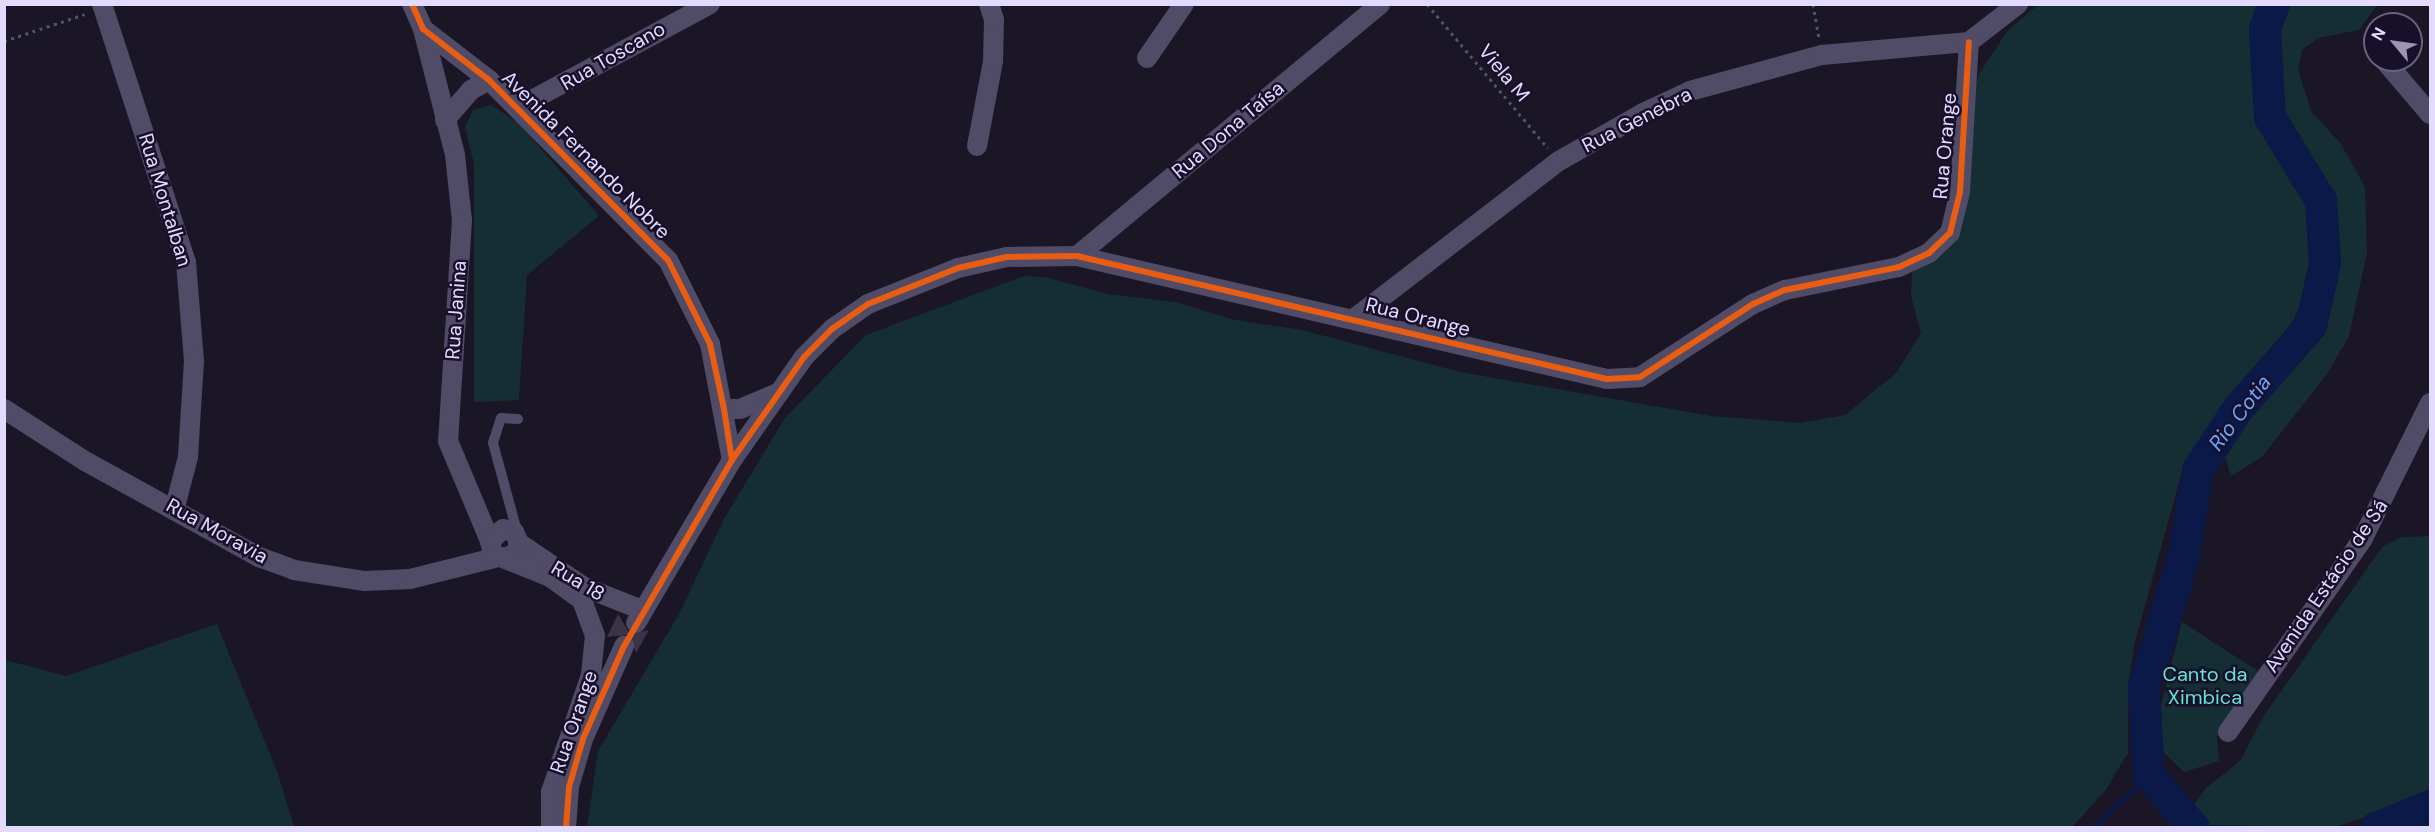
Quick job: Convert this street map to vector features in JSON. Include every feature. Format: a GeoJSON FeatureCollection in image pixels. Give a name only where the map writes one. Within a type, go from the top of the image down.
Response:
{"type":"FeatureCollection","features":[{"type":"Feature","properties":{"kind":"street","name":"Avenida Fernando Nobre"},"geometry":{"type":"LineString","coordinates":[[412,4],[423,29],[489,80],[668,260],[710,344],[732,460]]}},
{"type":"Feature","properties":{"kind":"street","name":"Rua Toscano"},"geometry":{"type":"LineString","coordinates":[[517,108],[710,4]]}},
{"type":"Feature","properties":{"kind":"street"},"geometry":{"type":"LineString","coordinates":[[977,146],[993,61],[994,20],[989,4]]}},
{"type":"Feature","properties":{"kind":"street"},"geometry":{"type":"LineString","coordinates":[[1147,58],[1184,4]]}},
{"type":"Feature","properties":{"kind":"street","name":"Rua Dona Taísa"},"geometry":{"type":"LineString","coordinates":[[1077,256],[1380,4]]}},
{"type":"Feature","properties":{"kind":"street"},"geometry":{"type":"LineString","coordinates":[[1970,42],[2018,4]]}},
{"type":"Feature","properties":{"kind":"street","name":"Rua Montalban"},"geometry":{"type":"LineString","coordinates":[[103,6],[186,262],[194,361],[188,457],[175,507]]}},
{"type":"Feature","properties":{"kind":"street","name":"Rua Janina"},"geometry":{"type":"LineString","coordinates":[[423,29],[445,120],[462,220],[448,441],[495,550]]}},
{"type":"Feature","properties":{"kind":"street","name":"Rua Orange"},"geometry":{"type":"LineString","coordinates":[[732,460],[825,336],[868,304],[958,268],[1007,257],[1077,256],[1355,318],[1607,379],[1640,377],[1753,304],[1785,290],[1899,267],[1929,253],[1950,232],[1955,217],[1970,42]]}},
{"type":"Feature","properties":{"kind":"street","name":"Rua Genebra"},"geometry":{"type":"LineString","coordinates":[[1355,318],[1559,161],[1690,91],[1822,55],[1970,42]]}},
{"type":"Feature","properties":{"kind":"street"},"geometry":{"type":"LineString","coordinates":[[2394,72],[2430,114]]}},
{"type":"Feature","properties":{"kind":"street"},"geometry":{"type":"LineString","coordinates":[[445,120],[471,90],[489,80]]}},
{"type":"Feature","properties":{"kind":"street"},"geometry":{"type":"LineString","coordinates":[[724,409],[740,409],[782,391]]}},
{"type":"Feature","properties":{"kind":"street","name":"Avenida Estácio de Sá"},"geometry":{"type":"LineString","coordinates":[[2228,732],[2362,540],[2430,403]]}},
{"type":"Feature","properties":{"kind":"street","name":"Rua Moravia"},"geometry":{"type":"LineString","coordinates":[[4,409],[86,461],[175,507],[259,557],[294,570],[365,580],[451,571],[495,550]]}},
{"type":"Feature","properties":{"kind":"street","name":"Rua 18"},"geometry":{"type":"LineString","coordinates":[[515,537],[584,587],[639,616],[732,460]]}},
{"type":"Feature","properties":{"kind":"street","name":"Rua Janina"},"geometry":{"type":"LineString","coordinates":[[471,497],[515,537]]}},
{"type":"Feature","properties":{"kind":"street"},"geometry":{"type":"LineString","coordinates":[[494,533],[515,537],[516,553],[495,550],[494,533]]}},
{"type":"Feature","properties":{"kind":"street","name":"Rua 18"},"geometry":{"type":"LineString","coordinates":[[495,550],[550,577],[582,600],[591,617]]}},
{"type":"Feature","properties":{"kind":"street","name":"Rua Orange"},"geometry":{"type":"LineString","coordinates":[[551,828],[559,762],[591,675],[596,654],[591,617]]}},
{"type":"Feature","properties":{"kind":"street","name":"Rua Orange"},"geometry":{"type":"LineString","coordinates":[[566,828],[569,787],[583,739],[624,646]]}},
{"type":"Feature","properties":{"kind":"lane"},"geometry":{"type":"LineString","coordinates":[[515,537],[518,517],[493,443],[501,418],[518,419]]}},
{"type":"Feature","properties":{"kind":"path"},"geometry":{"type":"LineString","coordinates":[[1813,4],[1822,55]]}},
{"type":"Feature","properties":{"kind":"path"},"geometry":{"type":"LineString","coordinates":[[4,41],[103,6]]}},
{"type":"Feature","properties":{"kind":"green space"},"geometry":{"type":"Polygon","coordinates":[[[2038,5],[2262,5],[2252,59],[2255,101],[2272,144],[2308,196],[2315,238],[2311,281],[2294,319],[2181,475],[2135,642],[2128,685],[2128,753],[2105,791],[2072,827],[587,828],[598,751],[679,614],[725,517],[785,418],[866,335],[1024,276],[1045,277],[1108,294],[1175,302],[1235,320],[1302,330],[1460,372],[1711,416],[1801,423],[1845,415],[1896,373],[1921,333],[1911,296],[1912,273],[1963,227],[1972,95],[1979,74],[2008,30],[2038,5]]]}},
{"type":"Feature","properties":{"kind":"green space"},"geometry":{"type":"Polygon","coordinates":[[[2284,5],[2377,5],[2372,12],[2363,12],[2363,24],[2359,30],[2318,38],[2302,50],[2298,70],[2311,111],[2341,144],[2365,187],[2367,253],[2349,336],[2327,374],[2262,457],[2231,476],[2223,450],[2233,429],[2320,329],[2337,263],[2336,219],[2329,197],[2294,141],[2277,100],[2272,57],[2284,5]]]}},
{"type":"Feature","properties":{"kind":"green space"},"geometry":{"type":"Polygon","coordinates":[[[491,105],[520,124],[599,216],[527,275],[519,400],[474,402],[474,164],[465,127],[473,110],[491,105]]]}},
{"type":"Feature","properties":{"kind":"green space"},"geometry":{"type":"Polygon","coordinates":[[[2430,536],[2430,796],[2335,827],[2206,825],[2193,806],[2206,788],[2240,761],[2263,717],[2382,547],[2402,537],[2430,536]]]}},
{"type":"Feature","properties":{"kind":"green space","name":"Canto da Ximbica"},"geometry":{"type":"Polygon","coordinates":[[[2182,622],[2261,673],[2217,737],[2219,761],[2184,772],[2152,741],[2182,622]]]}},
{"type":"Feature","properties":{"kind":"green space"},"geometry":{"type":"Polygon","coordinates":[[[217,624],[278,774],[294,827],[5,827],[5,660],[66,676],[217,624]]]}},
{"type":"Feature","properties":{"kind":"building"},"geometry":{"type":"Polygon","coordinates":[[[618,614],[630,634],[649,630],[636,653],[629,635],[607,637],[618,614]]]}},
{"type":"Feature","properties":{"kind":"waterway","name":"Rio Cotia"},"geometry":{"type":"LineString","coordinates":[[2194,828],[2149,775],[2144,687],[2184,556],[2198,470],[2238,409],[2311,326],[2325,264],[2321,201],[2270,117],[2265,29],[2274,4]]}},
{"type":"Feature","properties":{"kind":"waterway"},"geometry":{"type":"LineString","coordinates":[[2092,828],[2149,775]]}},
{"type":"Feature","properties":{"kind":"waterway","name":"Rio Cotia"},"geometry":{"type":"LineString","coordinates":[[2376,828],[2430,806]]}},
{"type":"Feature","properties":{"kind":"cycle path"},"geometry":{"type":"LineString","coordinates":[[412,4],[423,29],[489,80],[668,260],[710,344],[724,409],[732,460],[624,646],[583,739],[569,787],[566,828]]}},
{"type":"Feature","properties":{"kind":"cycle path"},"geometry":{"type":"LineString","coordinates":[[732,460],[804,357],[832,329],[868,304],[958,268],[1007,257],[1077,256],[1607,379],[1640,377],[1753,304],[1785,290],[1899,267],[1929,253],[1950,233],[1960,192],[1969,42]]}}]}
